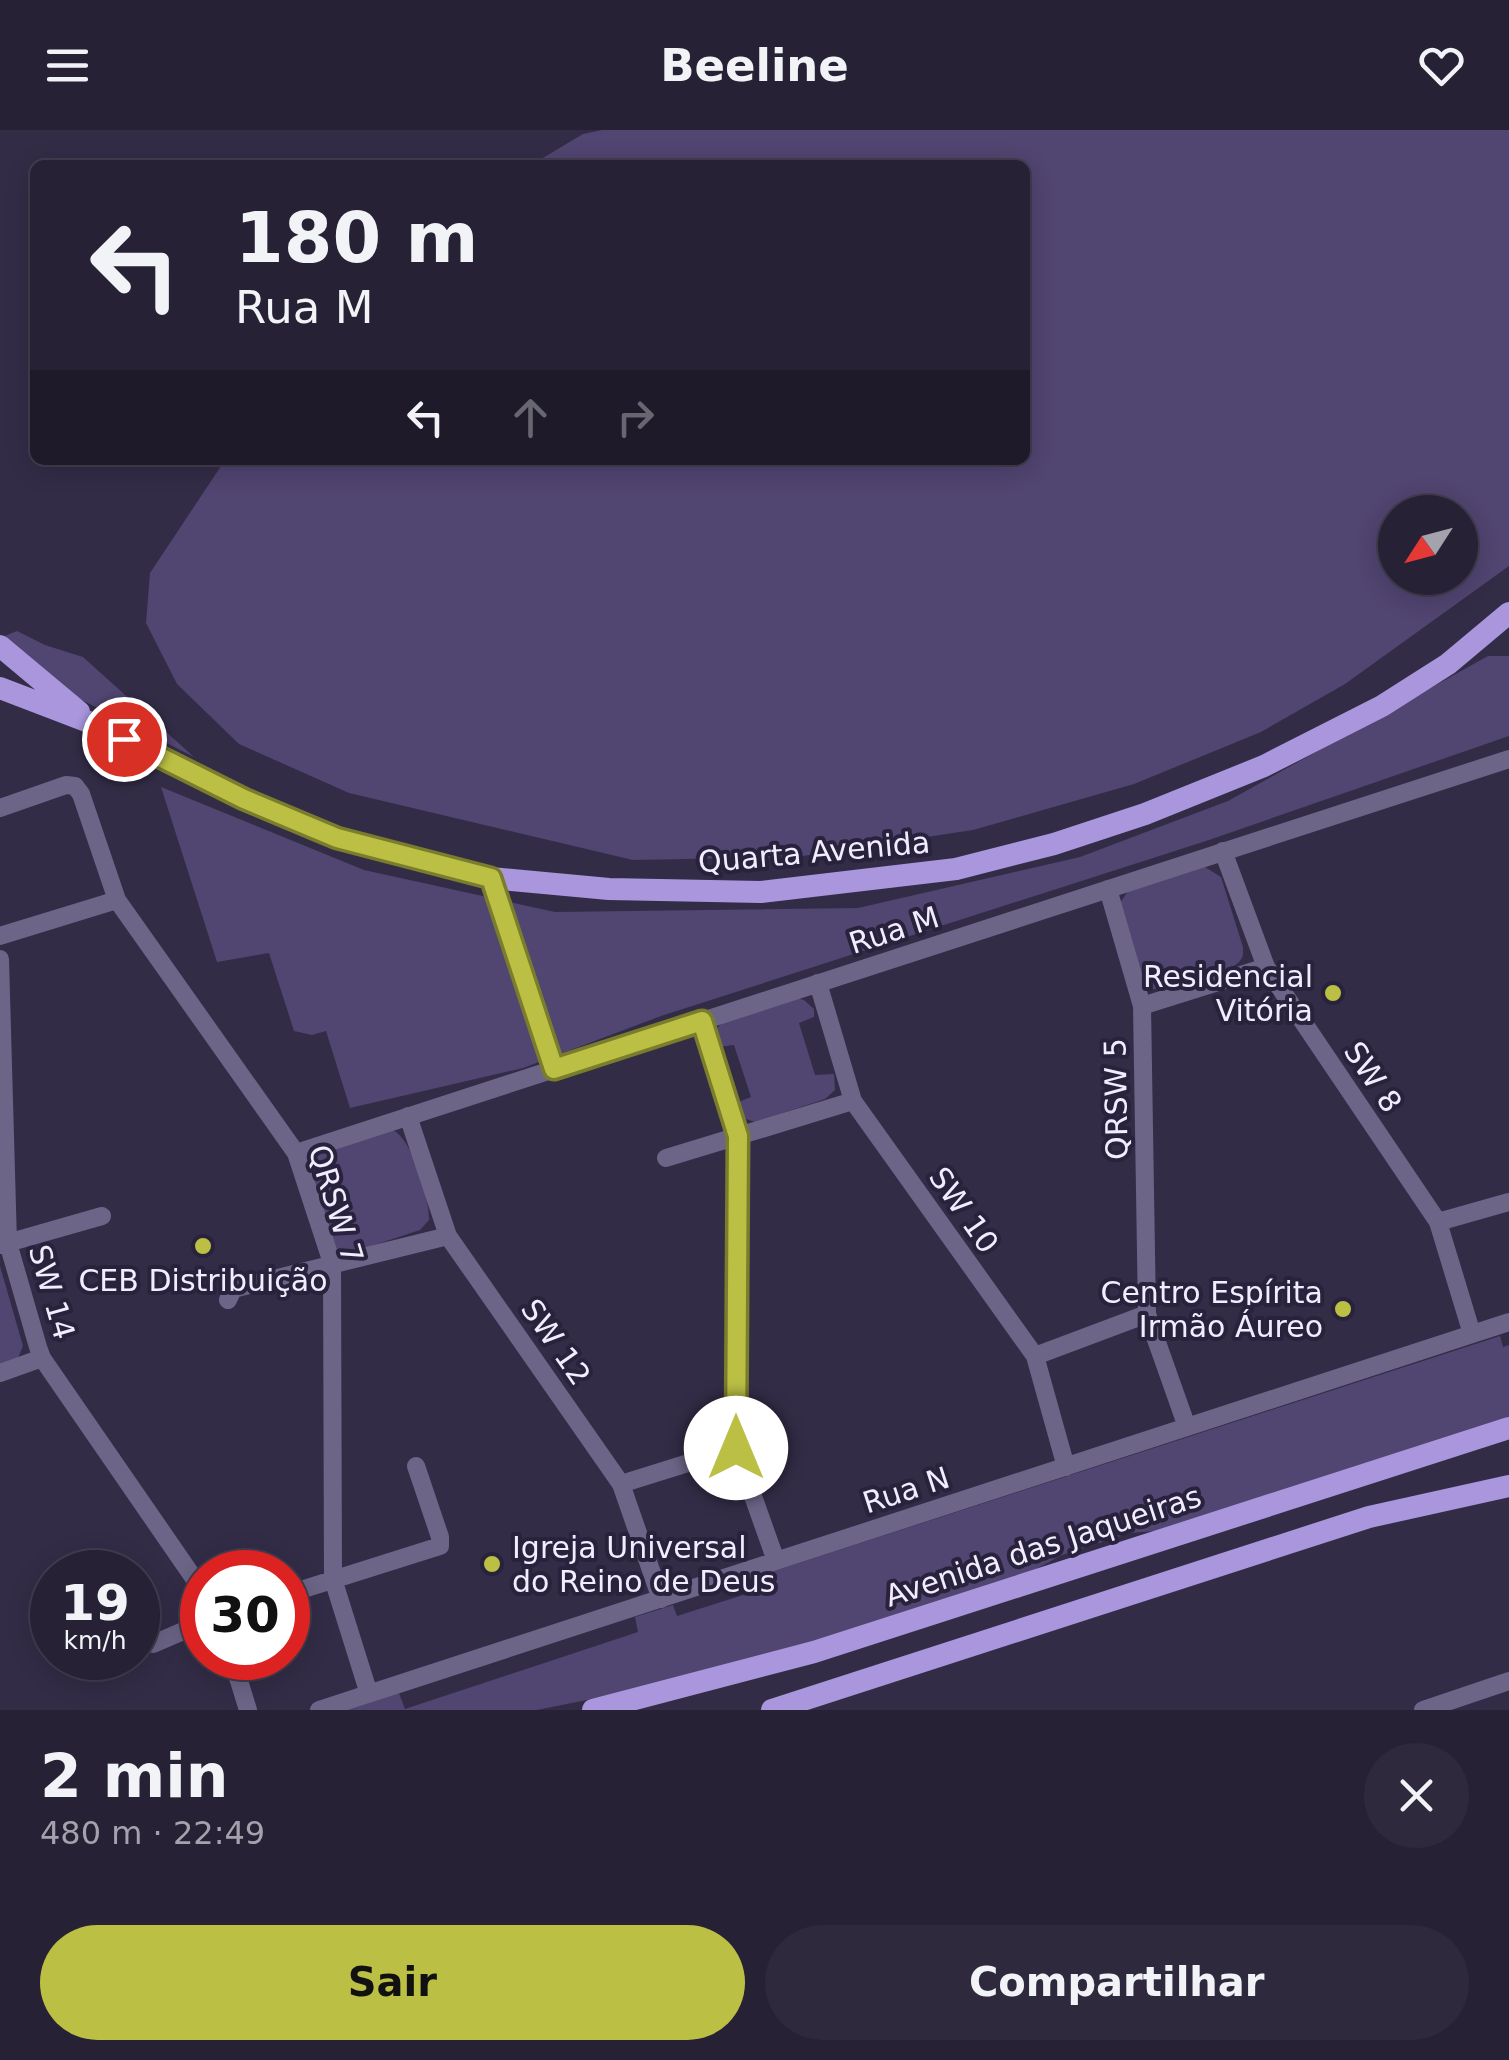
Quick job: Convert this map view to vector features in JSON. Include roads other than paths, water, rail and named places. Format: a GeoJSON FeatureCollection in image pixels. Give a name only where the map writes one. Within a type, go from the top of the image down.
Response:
{"type":"FeatureCollection","features":[{"type":"Feature","properties":{"kind":"main road","name":"Quarta Avenida"},"geometry":{"type":"LineString","coordinates":[[0,688],[94,724],[244,799],[337,838],[491,878],[609,889],[761,892],[956,869],[1054,844],[1145,814],[1264,766],[1382,706],[1448,664],[1509,614]]}},
{"type":"Feature","properties":{"kind":"main road","name":"Quarta Avenida"},"geometry":{"type":"LineString","coordinates":[[0,646],[94,724]]}},
{"type":"Feature","properties":{"kind":"main road","name":"Avenida das Jaqueiras"},"geometry":{"type":"LineString","coordinates":[[592,1710],[814,1652],[1509,1428]]}},
{"type":"Feature","properties":{"kind":"main road"},"geometry":{"type":"LineString","coordinates":[[772,1710],[1369,1517],[1509,1486]]}},
{"type":"Feature","properties":{"kind":"street","name":"Rua M"},"geometry":{"type":"LineString","coordinates":[[296,1153],[1509,759]]}},
{"type":"Feature","properties":{"kind":"street","name":"QRSW 7"},"geometry":{"type":"LineString","coordinates":[[0,808],[66,785],[75,786],[116,900],[296,1153],[332,1264],[332,1579],[369,1694]]}},
{"type":"Feature","properties":{"kind":"street","name":"SW 8"},"geometry":{"type":"LineString","coordinates":[[1223,851],[1266,967],[1438,1222],[1472,1334]]}},
{"type":"Feature","properties":{"kind":"street"},"geometry":{"type":"LineString","coordinates":[[491,878],[554,1069]]}},
{"type":"Feature","properties":{"kind":"street","name":"QRSW 5"},"geometry":{"type":"LineString","coordinates":[[1108,889],[1142,1006],[1147,1314],[1187,1427]]}},
{"type":"Feature","properties":{"kind":"street"},"geometry":{"type":"LineString","coordinates":[[0,936],[116,900]]}},
{"type":"Feature","properties":{"kind":"street","name":"SW 14"},"geometry":{"type":"LineString","coordinates":[[0,959],[4,1244],[42,1358],[180,1558]]}},
{"type":"Feature","properties":{"kind":"street"},"geometry":{"type":"LineString","coordinates":[[1142,1006],[1266,967]]}},
{"type":"Feature","properties":{"kind":"street","name":"SW 10"},"geometry":{"type":"LineString","coordinates":[[818,983],[853,1102],[1034,1356],[1066,1466]]}},
{"type":"Feature","properties":{"kind":"street"},"geometry":{"type":"LineString","coordinates":[[702,1021],[738,1136],[736,1448],[776,1561]]}},
{"type":"Feature","properties":{"kind":"street"},"geometry":{"type":"LineString","coordinates":[[666,1158],[853,1102]]}},
{"type":"Feature","properties":{"kind":"street","name":"SW 12"},"geometry":{"type":"LineString","coordinates":[[408,1116],[448,1236],[622,1484],[661,1599]]}},
{"type":"Feature","properties":{"kind":"street"},"geometry":{"type":"LineString","coordinates":[[1438,1222],[1509,1202]]}},
{"type":"Feature","properties":{"kind":"street"},"geometry":{"type":"LineString","coordinates":[[4,1244],[102,1216]]}},
{"type":"Feature","properties":{"kind":"street"},"geometry":{"type":"LineString","coordinates":[[228,1300],[233,1289],[448,1236]]}},
{"type":"Feature","properties":{"kind":"street"},"geometry":{"type":"LineString","coordinates":[[1034,1356],[1147,1314]]}},
{"type":"Feature","properties":{"kind":"street","name":"Rua N"},"geometry":{"type":"LineString","coordinates":[[319,1710],[1509,1322]]}},
{"type":"Feature","properties":{"kind":"street"},"geometry":{"type":"LineString","coordinates":[[0,1373],[42,1358]]}},
{"type":"Feature","properties":{"kind":"street"},"geometry":{"type":"LineString","coordinates":[[622,1484],[736,1448]]}},
{"type":"Feature","properties":{"kind":"street"},"geometry":{"type":"LineString","coordinates":[[310,1586],[440,1546],[416,1466]]}},
{"type":"Feature","properties":{"kind":"street"},"geometry":{"type":"LineString","coordinates":[[239,1680],[248,1710]]}},
{"type":"Feature","properties":{"kind":"street"},"geometry":{"type":"LineString","coordinates":[[1423,1710],[1509,1681]]}},
{"type":"Feature","properties":{"kind":"place","name":"Residencial Vitória"},"geometry":{"type":"Point","coordinates":[1333,993]}},
{"type":"Feature","properties":{"kind":"place","name":"CEB Distribuição"},"geometry":{"type":"Point","coordinates":[203,1246]}},
{"type":"Feature","properties":{"kind":"place","name":"Centro Espírita Irmão Áureo"},"geometry":{"type":"Point","coordinates":[1343,1309]}},
{"type":"Feature","properties":{"kind":"place","name":"Igreja Universal do Reino de Deus"},"geometry":{"type":"Point","coordinates":[492,1564]}}]}
